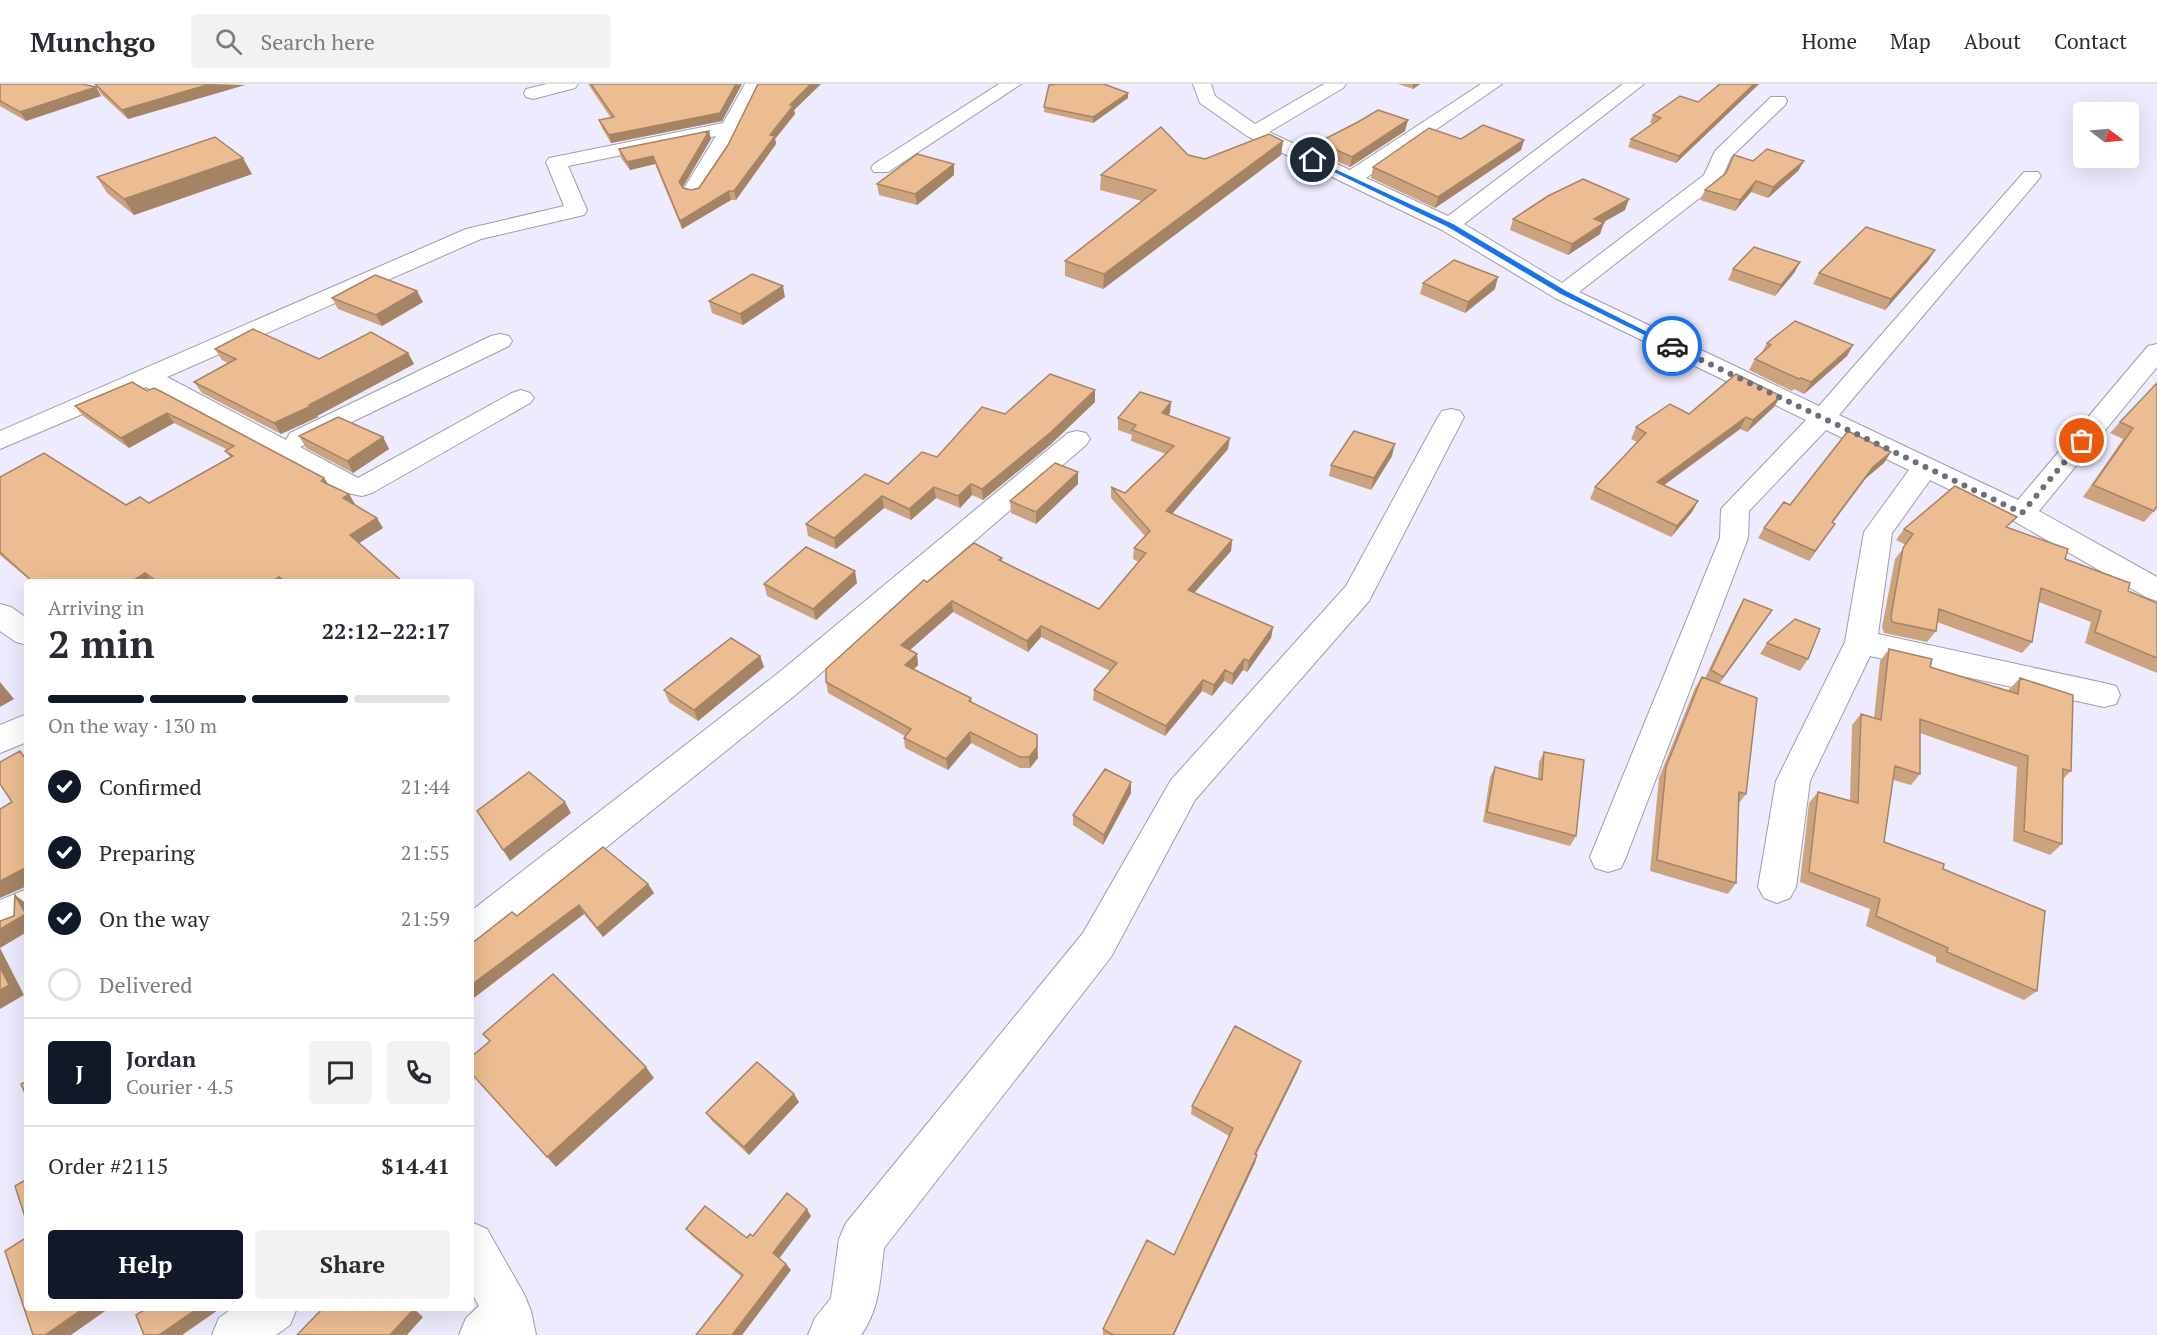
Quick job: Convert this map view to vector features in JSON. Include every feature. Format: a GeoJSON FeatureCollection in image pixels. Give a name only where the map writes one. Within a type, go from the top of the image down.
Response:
{"type":"FeatureCollection","features":[{"type":"Feature","properties":{"kind":"street"},"geometry":{"type":"LineString","coordinates":[[533,93],[569,84]]}},
{"type":"Feature","properties":{"kind":"street"},"geometry":{"type":"LineString","coordinates":[[693,190],[754,84]]}},
{"type":"Feature","properties":{"kind":"street"},"geometry":{"type":"LineString","coordinates":[[881,168],[1012,84]]}},
{"type":"Feature","properties":{"kind":"street"},"geometry":{"type":"LineString","coordinates":[[1202,84],[1207,99],[1254,132],[1450,225],[1563,293],[2022,513],[2157,590]]}},
{"type":"Feature","properties":{"kind":"street"},"geometry":{"type":"LineString","coordinates":[[1254,132],[1337,84]]}},
{"type":"Feature","properties":{"kind":"street"},"geometry":{"type":"LineString","coordinates":[[1352,178],[1493,84]]}},
{"type":"Feature","properties":{"kind":"street"},"geometry":{"type":"LineString","coordinates":[[1450,225],[1635,84]]}},
{"type":"Feature","properties":{"kind":"street"},"geometry":{"type":"LineString","coordinates":[[1563,293],[1713,178],[1722,155],[1778,101]]}},
{"type":"Feature","properties":{"kind":"street"},"geometry":{"type":"LineString","coordinates":[[0,441],[474,234],[576,210],[556,162],[730,128]]}},
{"type":"Feature","properties":{"kind":"street"},"geometry":{"type":"LineString","coordinates":[[1608,857],[1734,538],[1735,508],[1822,419],[2031,177]]}},
{"type":"Feature","properties":{"kind":"street"},"geometry":{"type":"LineString","coordinates":[[280,448],[500,341]]}},
{"type":"Feature","properties":{"kind":"street"},"geometry":{"type":"LineString","coordinates":[[2022,513],[2157,351]]}},
{"type":"Feature","properties":{"kind":"street"},"geometry":{"type":"LineString","coordinates":[[145,376],[352,486],[362,487],[521,398]]}},
{"type":"Feature","properties":{"kind":"street"},"geometry":{"type":"LineString","coordinates":[[832,1335],[853,1307],[862,1239],[1097,945],[1183,790],[1358,592],[1451,417]]}},
{"type":"Feature","properties":{"kind":"street"},"geometry":{"type":"LineString","coordinates":[[474,931],[788,683],[1077,439]]}},
{"type":"Feature","properties":{"kind":"street"},"geometry":{"type":"LineString","coordinates":[[1777,887],[1793,781],[1861,642],[1878,532],[1926,466]]}},
{"type":"Feature","properties":{"kind":"street"},"geometry":{"type":"LineString","coordinates":[[0,615],[24,632]]}},
{"type":"Feature","properties":{"kind":"street"},"geometry":{"type":"LineString","coordinates":[[1861,642],[2104,695]]}},
{"type":"Feature","properties":{"kind":"street"},"geometry":{"type":"LineString","coordinates":[[0,740],[24,728]]}},
{"type":"Feature","properties":{"kind":"street"},"geometry":{"type":"LineString","coordinates":[[0,919],[24,907]]}},
{"type":"Feature","properties":{"kind":"street"},"geometry":{"type":"LineString","coordinates":[[474,1253],[500,1327]]}},
{"type":"Feature","properties":{"kind":"street"},"geometry":{"type":"LineString","coordinates":[[236,1335],[269,1311]]}},
{"type":"Feature","properties":{"kind":"building"},"geometry":{"type":"Polygon","coordinates":[[[0,84],[82,84],[96,87],[20,112],[0,101],[0,84]]]}},
{"type":"Feature","properties":{"kind":"building"},"geometry":{"type":"Polygon","coordinates":[[[95,84],[210,84],[122,110],[95,84]]]}},
{"type":"Feature","properties":{"kind":"building"},"geometry":{"type":"Polygon","coordinates":[[[591,84],[736,84],[720,113],[609,135],[599,120],[614,117],[591,84]]]}},
{"type":"Feature","properties":{"kind":"building"},"geometry":{"type":"Polygon","coordinates":[[[758,84],[811,84],[790,105],[793,106],[770,135],[775,136],[734,191],[729,191],[680,221],[653,156],[627,162],[619,149],[709,131],[679,182],[683,188],[691,190],[699,188],[728,145],[758,84]]]}},
{"type":"Feature","properties":{"kind":"building"},"geometry":{"type":"Polygon","coordinates":[[[1104,84],[1128,93],[1093,117],[1044,107],[1049,85],[1104,84]]]}},
{"type":"Feature","properties":{"kind":"building"},"geometry":{"type":"Polygon","coordinates":[[[1720,84],[1754,84],[1679,156],[1631,139],[1661,118],[1653,115],[1680,96],[1698,102],[1720,84]]]}},
{"type":"Feature","properties":{"kind":"building"},"geometry":{"type":"Polygon","coordinates":[[[1378,110],[1408,120],[1352,157],[1319,142],[1358,122],[1378,110]]]}},
{"type":"Feature","properties":{"kind":"building"},"geometry":{"type":"Polygon","coordinates":[[[1483,125],[1524,140],[1438,197],[1373,167],[1429,128],[1461,139],[1483,125]]]}},
{"type":"Feature","properties":{"kind":"building"},"geometry":{"type":"Polygon","coordinates":[[[1161,127],[1188,155],[1205,159],[1269,134],[1283,141],[1104,274],[1065,261],[1156,190],[1101,175],[1161,127]]]}},
{"type":"Feature","properties":{"kind":"building"},"geometry":{"type":"Polygon","coordinates":[[[215,137],[243,158],[124,199],[97,177],[215,137]]]}},
{"type":"Feature","properties":{"kind":"building"},"geometry":{"type":"Polygon","coordinates":[[[1767,149],[1804,161],[1773,187],[1756,181],[1740,200],[1705,190],[1726,173],[1734,155],[1753,161],[1767,149]]]}},
{"type":"Feature","properties":{"kind":"building"},"geometry":{"type":"Polygon","coordinates":[[[917,154],[954,164],[915,194],[877,184],[917,154]]]}},
{"type":"Feature","properties":{"kind":"building"},"geometry":{"type":"Polygon","coordinates":[[[1583,179],[1629,199],[1594,219],[1604,223],[1572,244],[1513,219],[1548,196],[1583,179]]]}},
{"type":"Feature","properties":{"kind":"building"},"geometry":{"type":"Polygon","coordinates":[[[1866,227],[1935,250],[1891,299],[1819,273],[1866,227]]]}},
{"type":"Feature","properties":{"kind":"building"},"geometry":{"type":"Polygon","coordinates":[[[1754,247],[1800,262],[1781,285],[1733,269],[1754,247]]]}},
{"type":"Feature","properties":{"kind":"building"},"geometry":{"type":"Polygon","coordinates":[[[1454,260],[1498,277],[1468,302],[1423,283],[1454,260]]]}},
{"type":"Feature","properties":{"kind":"building"},"geometry":{"type":"Polygon","coordinates":[[[752,274],[783,286],[740,314],[709,301],[752,274]]]}},
{"type":"Feature","properties":{"kind":"building"},"geometry":{"type":"Polygon","coordinates":[[[375,275],[417,291],[376,315],[332,298],[375,275]]]}},
{"type":"Feature","properties":{"kind":"building"},"geometry":{"type":"Polygon","coordinates":[[[1795,321],[1853,345],[1811,382],[1755,359],[1771,345],[1767,343],[1795,321]]]}},
{"type":"Feature","properties":{"kind":"building"},"geometry":{"type":"Polygon","coordinates":[[[253,329],[319,359],[371,332],[408,353],[309,405],[311,406],[274,423],[194,382],[236,359],[215,349],[253,329]]]}},
{"type":"Feature","properties":{"kind":"building"},"geometry":{"type":"Polygon","coordinates":[[[1050,374],[1095,390],[1050,433],[982,489],[971,484],[958,496],[934,487],[909,509],[882,496],[834,538],[806,524],[865,474],[888,484],[922,452],[937,457],[982,407],[1005,414],[1050,374]]]}},
{"type":"Feature","properties":{"kind":"building"},"geometry":{"type":"Polygon","coordinates":[[[1736,374],[1781,396],[1753,420],[1746,417],[1657,482],[1698,501],[1677,526],[1595,487],[1646,433],[1636,427],[1670,404],[1689,414],[1736,374]]]}},
{"type":"Feature","properties":{"kind":"building"},"geometry":{"type":"Polygon","coordinates":[[[132,382],[147,391],[154,388],[324,478],[321,481],[349,494],[343,498],[377,518],[350,535],[400,579],[282,579],[279,577],[276,579],[154,579],[145,573],[136,579],[30,579],[0,552],[0,477],[44,453],[126,505],[140,497],[149,503],[233,456],[225,451],[234,446],[167,413],[121,438],[75,406],[132,382]]]}},
{"type":"Feature","properties":{"kind":"building"},"geometry":{"type":"Polygon","coordinates":[[[2157,383],[2157,506],[2154,511],[2093,485],[2133,428],[2120,422],[2157,383]]]}},
{"type":"Feature","properties":{"kind":"building"},"geometry":{"type":"Polygon","coordinates":[[[1140,392],[1171,402],[1162,413],[1230,438],[1166,511],[1232,540],[1188,590],[1273,627],[1249,661],[1244,659],[1233,674],[1225,670],[1214,685],[1203,680],[1166,726],[1094,690],[1117,663],[1041,626],[1027,641],[952,601],[901,645],[917,654],[905,665],[971,698],[969,701],[1037,735],[1037,747],[1029,757],[1020,757],[970,732],[946,759],[904,738],[911,729],[826,682],[826,669],[924,580],[927,582],[974,543],[1002,558],[999,560],[1099,609],[1146,553],[1134,548],[1150,531],[1111,487],[1125,493],[1174,446],[1132,430],[1136,425],[1118,418],[1140,392]]]}},
{"type":"Feature","properties":{"kind":"building"},"geometry":{"type":"Polygon","coordinates":[[[338,417],[383,437],[347,461],[299,436],[338,417]]]}},
{"type":"Feature","properties":{"kind":"building"},"geometry":{"type":"Polygon","coordinates":[[[1354,431],[1395,444],[1374,478],[1331,465],[1354,431]]]}},
{"type":"Feature","properties":{"kind":"building"},"geometry":{"type":"Polygon","coordinates":[[[1848,431],[1891,452],[1873,467],[1832,522],[1835,524],[1815,551],[1764,528],[1784,502],[1790,505],[1848,431]]]}},
{"type":"Feature","properties":{"kind":"building"},"geometry":{"type":"Polygon","coordinates":[[[1055,463],[1078,472],[1036,512],[1010,501],[1055,463]]]}},
{"type":"Feature","properties":{"kind":"building"},"geometry":{"type":"Polygon","coordinates":[[[1955,486],[2017,517],[2006,527],[2068,549],[2065,559],[2130,583],[2128,591],[2157,603],[2157,658],[2095,632],[2101,611],[2041,588],[2032,642],[1939,609],[1936,631],[1892,622],[1891,616],[1903,548],[1913,534],[1904,529],[1955,486]]]}},
{"type":"Feature","properties":{"kind":"building"},"geometry":{"type":"Polygon","coordinates":[[[806,547],[855,571],[813,609],[764,584],[806,547]]]}},
{"type":"Feature","properties":{"kind":"building"},"geometry":{"type":"Polygon","coordinates":[[[1744,599],[1772,610],[1723,677],[1711,670],[1744,599]]]}},
{"type":"Feature","properties":{"kind":"building"},"geometry":{"type":"Polygon","coordinates":[[[1795,619],[1820,629],[1808,659],[1767,643],[1795,619]]]}},
{"type":"Feature","properties":{"kind":"building"},"geometry":{"type":"Polygon","coordinates":[[[731,638],[760,656],[694,710],[664,690],[731,638]]]}},
{"type":"Feature","properties":{"kind":"building"},"geometry":{"type":"Polygon","coordinates":[[[1889,649],[1932,659],[1930,667],[2018,694],[2020,678],[2073,695],[2071,771],[2063,769],[2062,844],[2024,831],[2028,756],[1920,719],[1920,774],[1895,766],[1884,842],[1944,864],[1943,869],[2045,911],[2037,991],[1947,952],[1948,948],[1876,916],[1880,899],[1809,872],[1818,792],[1858,803],[1861,714],[1881,720],[1889,649]]]}},
{"type":"Feature","properties":{"kind":"building"},"geometry":{"type":"Polygon","coordinates":[[[1702,677],[1757,698],[1746,794],[1739,792],[1736,883],[1657,860],[1666,767],[1702,677]]]}},
{"type":"Feature","properties":{"kind":"building"},"geometry":{"type":"Polygon","coordinates":[[[20,751],[24,757],[24,869],[0,881],[0,809],[12,802],[0,784],[0,762],[20,751]]]}},
{"type":"Feature","properties":{"kind":"building"},"geometry":{"type":"Polygon","coordinates":[[[1544,752],[1584,760],[1576,836],[1487,812],[1495,767],[1542,780],[1544,752]]]}},
{"type":"Feature","properties":{"kind":"building"},"geometry":{"type":"Polygon","coordinates":[[[1105,769],[1131,782],[1104,835],[1073,815],[1105,769]]]}},
{"type":"Feature","properties":{"kind":"building"},"geometry":{"type":"Polygon","coordinates":[[[529,772],[565,802],[503,850],[477,811],[529,772]]]}},
{"type":"Feature","properties":{"kind":"building"},"geometry":{"type":"Polygon","coordinates":[[[603,847],[648,884],[597,928],[579,905],[474,983],[474,942],[512,912],[517,916],[603,847]]]}},
{"type":"Feature","properties":{"kind":"building"},"geometry":{"type":"Polygon","coordinates":[[[15,895],[24,911],[24,915],[0,929],[0,921],[14,916],[15,895]]]}},
{"type":"Feature","properties":{"kind":"building"},"geometry":{"type":"Polygon","coordinates":[[[0,967],[9,985],[0,990],[0,967]]]}},
{"type":"Feature","properties":{"kind":"building"},"geometry":{"type":"Polygon","coordinates":[[[553,974],[646,1067],[547,1157],[474,1076],[474,1054],[490,1041],[483,1034],[553,974]]]}},
{"type":"Feature","properties":{"kind":"building"},"geometry":{"type":"Polygon","coordinates":[[[1235,1026],[1301,1061],[1255,1154],[1257,1155],[1173,1335],[1113,1335],[1103,1329],[1147,1240],[1174,1255],[1233,1128],[1192,1106],[1235,1026]]]}},
{"type":"Feature","properties":{"kind":"building"},"geometry":{"type":"Polygon","coordinates":[[[757,1062],[794,1094],[744,1147],[706,1113],[757,1062]]]}},
{"type":"Feature","properties":{"kind":"building"},"geometry":{"type":"Polygon","coordinates":[[[24,1181],[24,1214],[15,1186],[24,1181]]]}},
{"type":"Feature","properties":{"kind":"building"},"geometry":{"type":"Polygon","coordinates":[[[787,1193],[807,1209],[773,1253],[786,1264],[732,1335],[696,1335],[743,1275],[686,1229],[705,1206],[747,1238],[750,1234],[753,1236],[787,1193]]]}},
{"type":"Feature","properties":{"kind":"building"},"geometry":{"type":"Polygon","coordinates":[[[24,1239],[24,1308],[5,1251],[24,1239]]]}},
{"type":"Feature","properties":{"kind":"building"},"geometry":{"type":"Polygon","coordinates":[[[25,1311],[80,1311],[45,1335],[33,1335],[25,1311]]]}},
{"type":"Feature","properties":{"kind":"building"},"geometry":{"type":"Polygon","coordinates":[[[142,1311],[194,1311],[159,1335],[144,1335],[136,1315],[142,1311]]]}},
{"type":"Feature","properties":{"kind":"building"},"geometry":{"type":"Polygon","coordinates":[[[320,1311],[412,1311],[390,1335],[297,1335],[320,1311]]]}},
{"type":"Feature","properties":{"kind":"way so far"},"geometry":{"type":"LineString","coordinates":[[1672,346],[2022,513],[2082,441]]}},
{"type":"Feature","properties":{"kind":"route"},"geometry":{"type":"LineString","coordinates":[[1313,160],[1450,225],[1563,293],[1672,346]]}}]}
